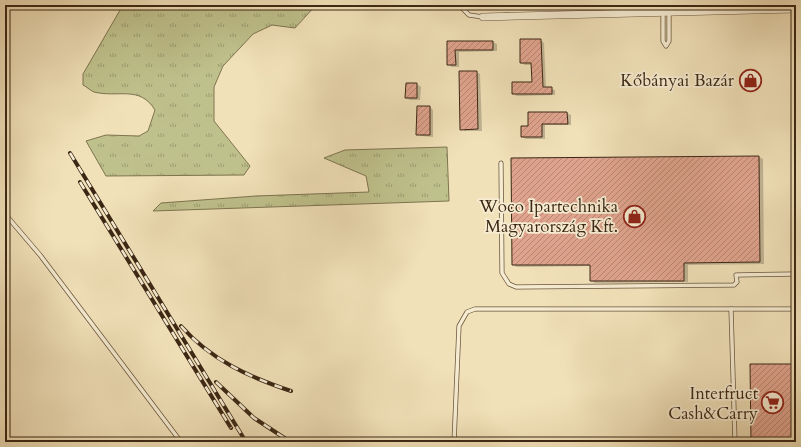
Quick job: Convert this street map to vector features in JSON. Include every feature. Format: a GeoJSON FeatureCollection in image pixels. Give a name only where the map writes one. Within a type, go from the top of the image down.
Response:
{"type":"FeatureCollection","features":[{"type":"Feature","properties":{"kind":"street"},"geometry":{"type":"LineString","coordinates":[[483,18],[666,14],[749,8],[796,9]]}},
{"type":"Feature","properties":{"kind":"lane"},"geometry":{"type":"LineString","coordinates":[[458,5],[469,15],[483,18]]}},
{"type":"Feature","properties":{"kind":"lane"},"geometry":{"type":"LineString","coordinates":[[677,5],[679,13]]}},
{"type":"Feature","properties":{"kind":"lane"},"geometry":{"type":"LineString","coordinates":[[666,14],[670,41],[666,46],[663,40],[666,14]]}},
{"type":"Feature","properties":{"kind":"lane"},"geometry":{"type":"LineString","coordinates":[[501,163],[502,273],[509,284],[516,287],[734,285],[736,282],[736,275],[796,274]]}},
{"type":"Feature","properties":{"kind":"lane"},"geometry":{"type":"LineString","coordinates":[[5,214],[40,255],[181,442]]}},
{"type":"Feature","properties":{"kind":"lane"},"geometry":{"type":"LineString","coordinates":[[731,309],[734,442]]}},
{"type":"Feature","properties":{"kind":"lane"},"geometry":{"type":"LineString","coordinates":[[454,442],[459,326],[467,312],[476,310],[796,309]]}},
{"type":"Feature","properties":{"kind":"green space"},"geometry":{"type":"Polygon","coordinates":[[[123,5],[316,5],[295,28],[272,25],[253,34],[223,66],[214,87],[214,121],[250,166],[244,175],[106,176],[86,141],[106,135],[139,136],[148,131],[155,110],[143,97],[128,94],[94,92],[83,85],[83,74],[123,5]]]}},
{"type":"Feature","properties":{"kind":"green space"},"geometry":{"type":"Polygon","coordinates":[[[447,147],[449,201],[153,211],[161,203],[256,196],[369,192],[366,176],[324,158],[345,150],[447,147]]]}},
{"type":"Feature","properties":{"kind":"building"},"geometry":{"type":"Polygon","coordinates":[[[520,39],[541,39],[543,87],[552,87],[552,94],[512,94],[512,82],[532,82],[531,63],[520,63],[520,39]]]}},
{"type":"Feature","properties":{"kind":"building"},"geometry":{"type":"Polygon","coordinates":[[[447,41],[493,41],[493,50],[455,50],[456,65],[447,65],[447,41]]]}},
{"type":"Feature","properties":{"kind":"building"},"geometry":{"type":"Polygon","coordinates":[[[459,71],[477,71],[478,129],[460,130],[459,71]]]}},
{"type":"Feature","properties":{"kind":"building"},"geometry":{"type":"Polygon","coordinates":[[[406,83],[417,83],[417,98],[405,98],[406,83]]]}},
{"type":"Feature","properties":{"kind":"building"},"geometry":{"type":"Polygon","coordinates":[[[417,106],[430,106],[430,135],[416,135],[417,106]]]}},
{"type":"Feature","properties":{"kind":"building"},"geometry":{"type":"Polygon","coordinates":[[[528,112],[567,112],[568,124],[542,124],[542,137],[521,137],[521,126],[528,126],[528,112]]]}},
{"type":"Feature","properties":{"kind":"building"},"geometry":{"type":"Polygon","coordinates":[[[759,156],[760,262],[684,263],[684,281],[590,281],[590,265],[512,265],[511,158],[759,156]]]}},
{"type":"Feature","properties":{"kind":"building","name":"Interfruct Cash&Carry"},"geometry":{"type":"Polygon","coordinates":[[[750,364],[796,364],[796,442],[751,442],[750,364]]]}},
{"type":"Feature","properties":{"kind":"railway"},"geometry":{"type":"LineString","coordinates":[[70,153],[246,442]]}},
{"type":"Feature","properties":{"kind":"railway"},"geometry":{"type":"LineString","coordinates":[[80,182],[231,428]]}},
{"type":"Feature","properties":{"kind":"railway"},"geometry":{"type":"LineString","coordinates":[[181,326],[205,349],[218,358],[260,380],[291,391]]}},
{"type":"Feature","properties":{"kind":"railway"},"geometry":{"type":"LineString","coordinates":[[216,382],[254,418],[286,439]]}},
{"type":"Feature","properties":{"kind":"place","name":"Kőbányai Bazár"},"geometry":{"type":"Point","coordinates":[750,80]}},
{"type":"Feature","properties":{"kind":"place","name":"Woco Ipartechnika Magyarország Kft."},"geometry":{"type":"Point","coordinates":[634,216]}},
{"type":"Feature","properties":{"kind":"place","name":"Interfruct Cash&Carry"},"geometry":{"type":"Point","coordinates":[773,403]}}]}
